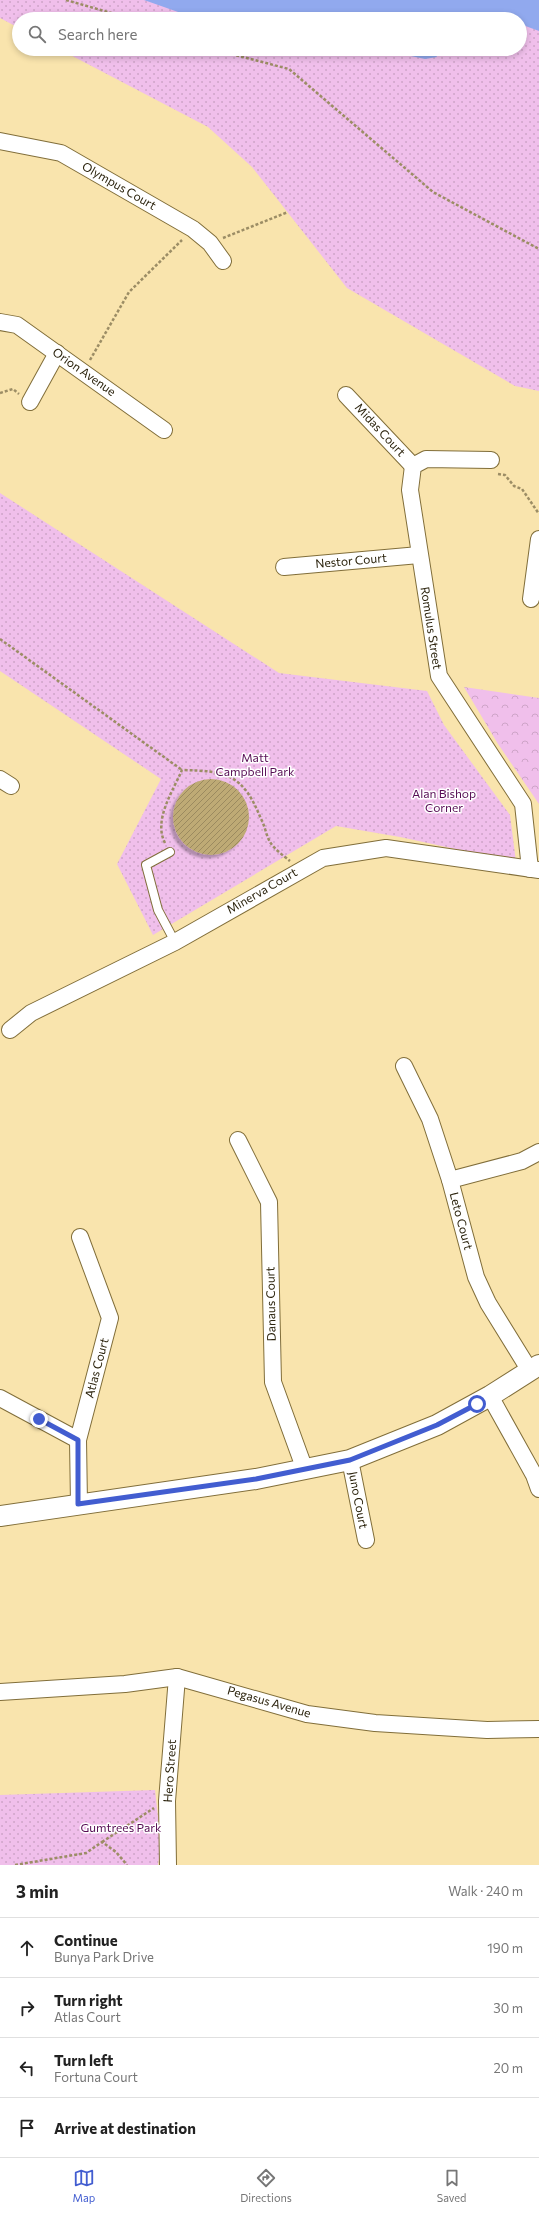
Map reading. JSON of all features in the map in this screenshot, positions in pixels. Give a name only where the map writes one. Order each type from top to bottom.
[{"type":"street","name":"Olympus Court","points":[[0,141],[61,153],[193,229],[210,243],[223,261]]},
{"type":"street","name":"Orion Avenue","points":[[0,322],[17,325],[84,371],[164,430]]},
{"type":"street","points":[[30,402],[56,353]]},
{"type":"street","name":"Midas Court","points":[[346,395],[413,466]]},
{"type":"street","points":[[413,466],[426,459],[491,460]]},
{"type":"street","name":"Romulus Street","points":[[413,466],[410,490],[439,676],[523,804],[534,869]]},
{"type":"street","points":[[531,599],[539,539]]},
{"type":"street","name":"Nestor Court","points":[[284,567],[419,555]]},
{"type":"street","name":"Minerva Court","points":[[10,1030],[31,1013],[175,942],[323,858],[386,848],[534,869]]},
{"type":"street","name":"Leto Court","points":[[404,1066],[430,1119],[450,1180],[476,1277],[488,1304],[534,1368]]},
{"type":"street","name":"Danaus Court","points":[[238,1140],[269,1202],[273,1382],[305,1470]]},
{"type":"street","points":[[450,1180],[522,1161],[539,1152]]},
{"type":"street","name":"Atlas Court","points":[[78,1504],[78,1440],[110,1318],[80,1237]]},
{"type":"street","points":[[0,1516],[256,1479],[350,1460],[437,1425],[490,1396],[534,1368]]},
{"type":"street","points":[[490,1396],[534,1475],[539,1489]]},
{"type":"street","points":[[0,1398],[78,1440]]},
{"type":"street","name":"Juno Court","points":[[350,1460],[366,1540]]},
{"type":"street","name":"Pegasus Avenue","points":[[0,1692],[125,1684],[177,1677],[307,1714],[434,1727],[487,1730],[539,1730]]},
{"type":"street","name":"Hero Street","points":[[168,1865],[167,1801],[177,1677]]},
{"type":"lane","points":[[170,852],[146,865],[158,910],[175,942]]},
{"type":"path","points":[[66,0],[108,12]]},
{"type":"path","points":[[239,56],[289,69],[433,192],[539,249]]},
{"type":"path","points":[[210,243],[288,212]]},
{"type":"path","points":[[84,371],[129,292],[193,229]]},
{"type":"path","points":[[0,393],[13,389],[30,402]]},
{"type":"path","points":[[491,460],[492,474],[505,474],[514,486],[522,489],[539,514]]},
{"type":"path","points":[[0,639],[182,770],[209,771],[225,774],[239,782],[251,797],[271,843],[300,870]]},
{"type":"path","points":[[170,852],[162,838],[162,813],[182,770]]},
{"type":"path","points":[[15,1865],[86,1853],[149,1810],[167,1801]]},
{"type":"path","points":[[102,1842],[116,1852],[127,1865]]},
{"type":"green space","points":[[0,0],[539,0],[539,391],[515,386],[347,288],[252,167],[208,127],[72,56],[527,56],[527,12],[12,12],[12,24],[0,18]]},
{"type":"green space","name":"Matt Campbell Park","points":[[0,493],[279,673],[427,691],[444,725],[510,815],[516,862],[400,837],[336,826],[153,935],[117,864],[161,779],[0,671]]},
{"type":"green space","points":[[464,687],[539,698],[539,804],[498,744]]},
{"type":"green space","name":"Gumtrees Park","points":[[155,1790],[161,1844],[158,1865],[0,1865],[0,1795]]},
{"type":"water","points":[[144,0],[539,0],[539,31],[527,27],[527,12],[178,12]]},
{"type":"water","points":[[411,56],[437,57],[425,59]]},
{"type":"building","points":[[211,779],[225,782],[238,790],[246,803],[249,817],[246,831],[238,844],[225,852],[211,855],[197,852],[184,844],[176,831],[173,817],[176,803],[184,790],[197,782]]},
{"type":"route","points":[[39,1419],[78,1440],[78,1504],[256,1479],[350,1460],[437,1425],[477,1404]]},
{"type":"park label","name":"Alan Bishop Corner","points":[[444,801]]}]
